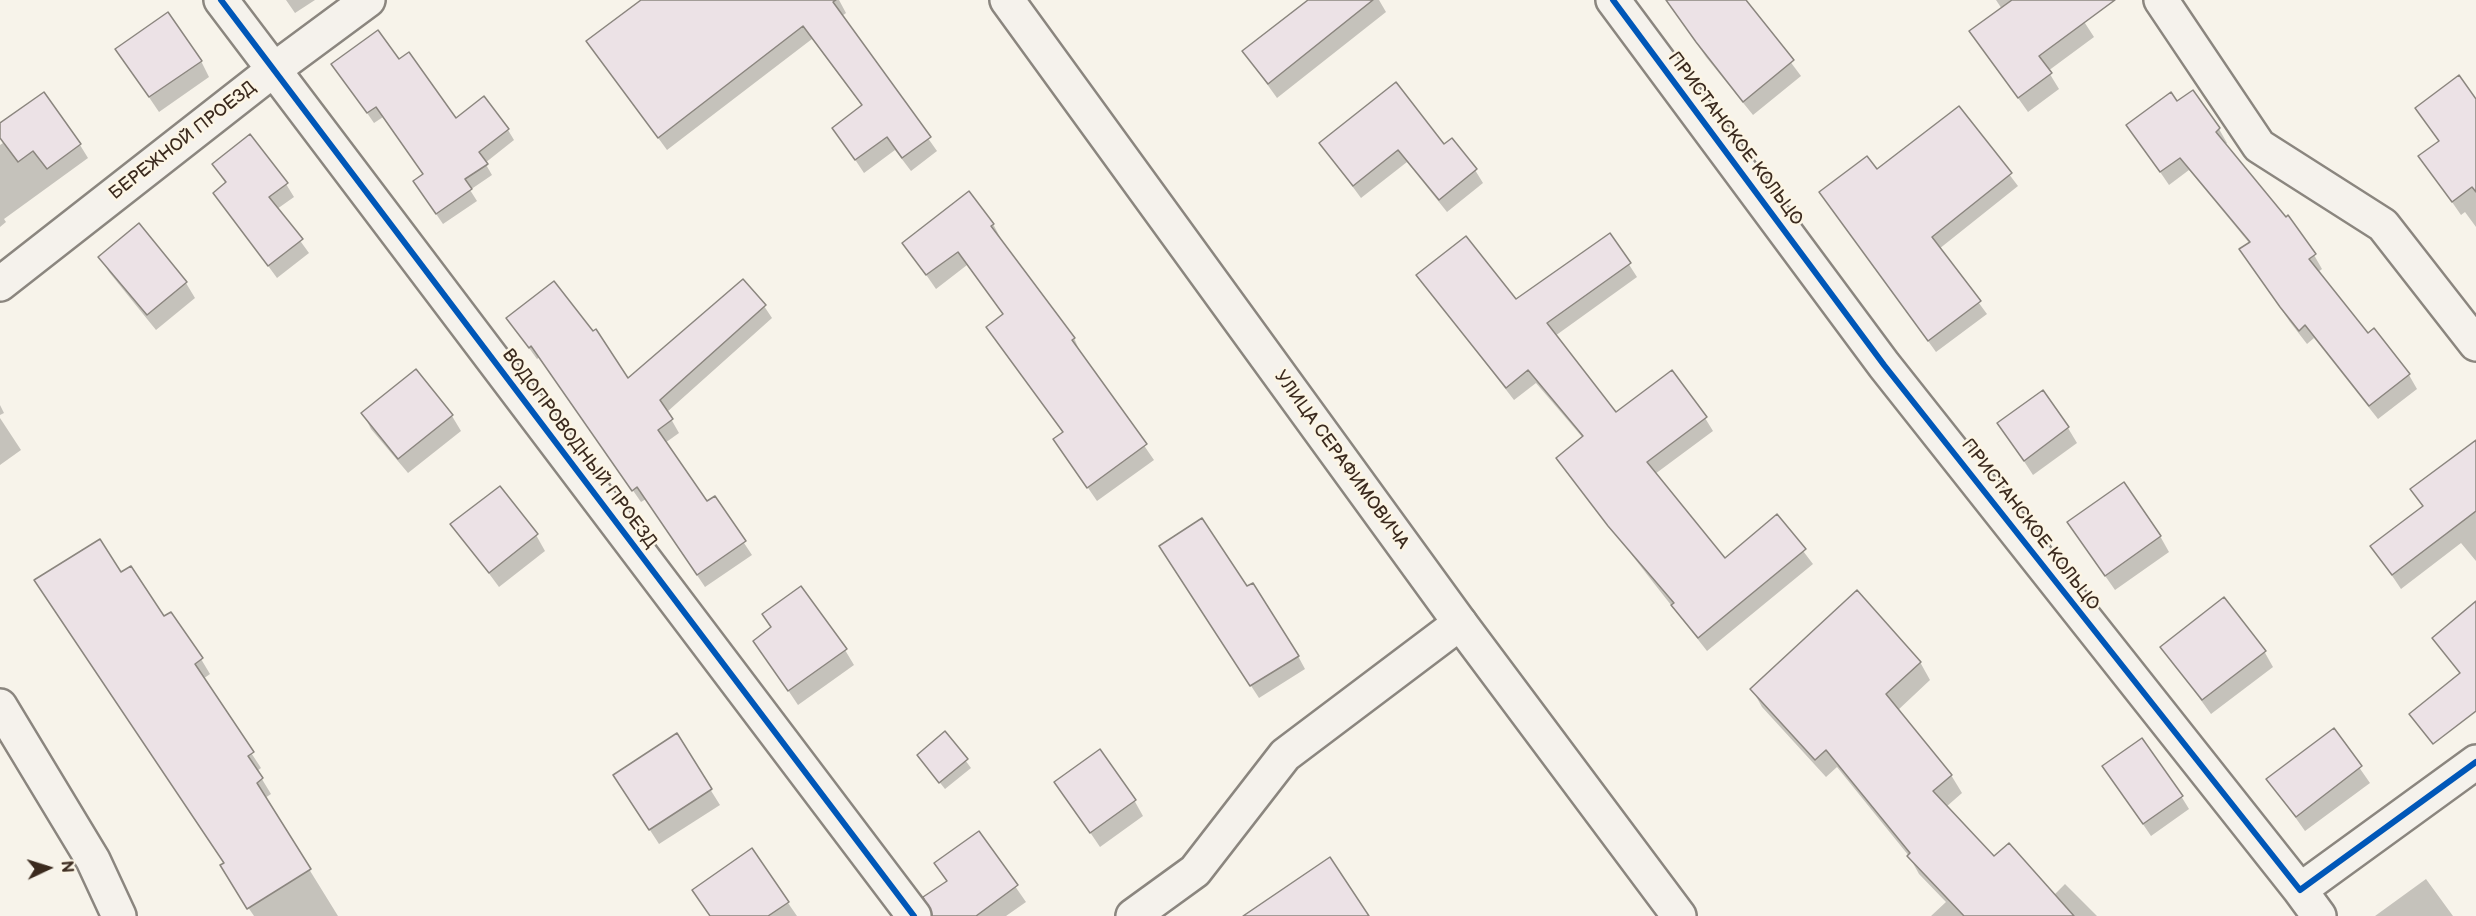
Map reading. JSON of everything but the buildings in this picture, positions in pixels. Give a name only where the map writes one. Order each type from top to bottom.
[{"type":"street","name":"ВОДОПРОВОДНЫЙ ПРОЕЗД","points":[[221,0],[272,71],[914,916]]},
{"type":"street","name":"БЕРЕЖНОЙ ПРОЕЗД","points":[[0,284],[272,71],[368,0]]},
{"type":"street","name":"УЛИЦА СЕРАФИМОВИЧА","points":[[1007,0],[1460,623],[1679,916]]},
{"type":"street","name":"ПРИСТАНСКОЕ КОЛЬЦО","points":[[1613,0],[1884,365],[2319,916]]},
{"type":"street","points":[[2161,0],[2259,146],[2383,225],[2476,344]]},
{"type":"street","points":[[1133,916],[1195,871],[1285,755],[1460,623]]},
{"type":"street","points":[[0,706],[93,860],[119,916]]},
{"type":"street","points":[[2300,890],[2476,762]]},
{"type":"cycle path","points":[[221,0],[914,916]]},
{"type":"cycle path","points":[[1613,0],[1884,365],[2300,890],[2476,762]]}]
